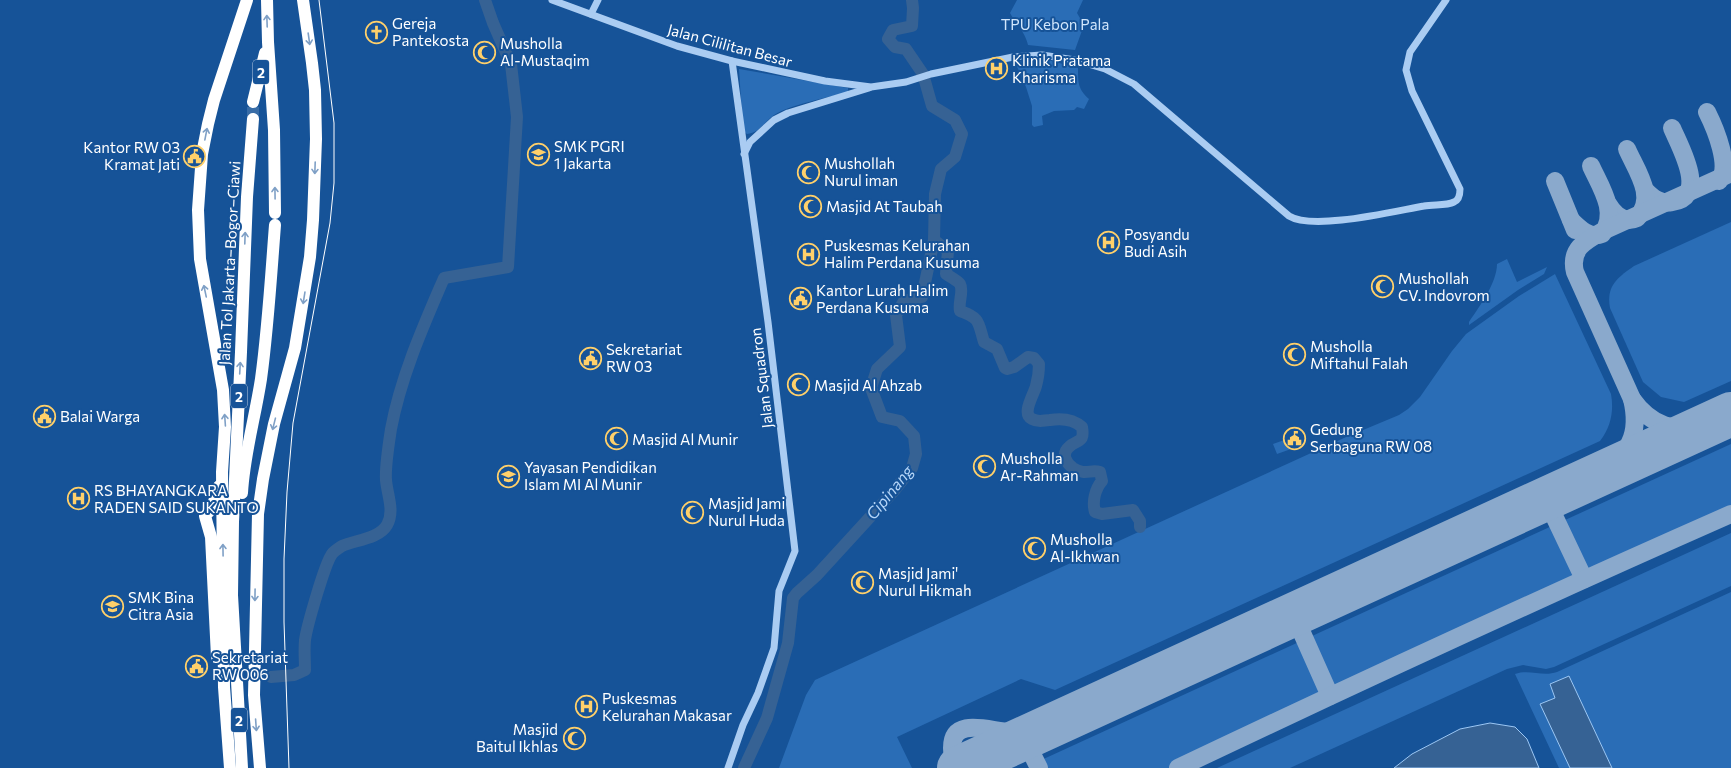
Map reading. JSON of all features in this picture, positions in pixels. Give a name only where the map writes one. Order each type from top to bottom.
[{"type":"highway","points":[[230,768],[224,686],[222,472],[225,427],[223,390],[202,278],[198,210],[202,154],[208,124],[214,100],[248,0]]},
{"type":"highway","name":"Jalan Tol Jakarta–Bogor–Ciawi","points":[[236,672],[242,480],[246,449],[258,402],[265,354],[275,219],[274,130],[268,42],[267,0]]},
{"type":"highway","name":"2","points":[[260,768],[254,695],[258,514],[263,479],[274,424],[295,348],[310,257],[313,220],[316,139],[314,90],[312,63],[303,0]]},
{"type":"highway","name":"Jalan Tol Jakarta–Bogor–Ciawi","points":[[253,102],[268,42]]},
{"type":"highway","name":"Jalan Tol Jakarta–Bogor–Ciawi","points":[[242,768],[232,596],[233,509],[247,197],[253,119]]},
{"type":"highway","points":[[222,472],[212,508],[205,516],[212,537],[215,638],[219,673],[224,686]]},
{"type":"street","name":"Jalan Cililitan Besar","points":[[552,0],[653,38],[732,61],[825,81],[871,87],[908,81],[931,74],[1013,57],[1042,55],[1060,56],[1105,69],[1134,84],[1150,96],[1198,140],[1293,219],[1316,222],[1454,202],[1460,196],[1460,189],[1412,91],[1406,70],[1410,52],[1446,0]]},
{"type":"street","points":[[591,14],[598,0]]},
{"type":"street","name":"Jalan Squadron","points":[[728,768],[743,725],[758,693],[774,648],[779,591],[795,551],[768,322],[732,61]]},
{"type":"street","points":[[744,154],[750,142],[774,120],[788,113],[871,87]]},
{"type":"green space","name":"TPU Kebon Pala","points":[[1017,0],[1083,0],[1077,13],[1084,25],[1075,50],[1028,45],[1023,32],[1010,13]]},
{"type":"green space","points":[[1044,59],[1078,68],[1079,85],[1089,99],[1084,109],[1077,107],[1074,110],[1054,111],[1042,116],[1043,125],[1034,127],[1032,125],[1032,106],[1026,87],[1015,62]]},
{"type":"green space","points":[[739,69],[848,88],[848,92],[800,104],[781,111],[774,115],[755,132],[747,134],[743,131]]},
{"type":"green space","points":[[1731,222],[1731,381],[1684,402],[1661,397],[1643,382],[1610,308],[1609,300],[1611,288],[1618,279],[1634,266]]},
{"type":"green space","points":[[1507,259],[1517,282],[1547,267],[1544,274],[1518,290],[1469,325],[1469,322],[1491,287],[1497,264]]},
{"type":"green space","points":[[1555,274],[1611,394],[1611,419],[1604,436],[1600,441],[1055,690],[1021,679],[897,737],[912,768],[779,768],[806,695],[815,680],[1344,438],[1399,415],[1408,409],[1420,397],[1452,351],[1466,334],[1519,296]]},
{"type":"green space","points":[[1287,439],[1291,449],[1277,454],[1273,444]]},
{"type":"green space","points":[[1731,444],[1731,514],[1562,588],[1178,768],[1039,768],[1037,762]]},
{"type":"green space","points":[[1731,533],[1731,586],[1554,667],[1546,669],[1523,665],[1507,669],[1290,768],[1217,768]]},
{"type":"green space","points":[[1731,592],[1731,768],[1559,768],[1515,674],[1526,672],[1546,674],[1557,672]]},
{"type":"shaded area","points":[[1569,676],[1612,768],[1570,768],[1540,704],[1555,698],[1550,684]]},
{"type":"shaded area","points":[[1490,723],[1515,727],[1527,739],[1539,768],[1394,768],[1412,754],[1460,729]]},
{"type":"waterway","points":[[271,677],[294,675],[305,670],[306,633],[321,581],[332,554],[342,546],[373,536],[383,530],[387,525],[390,514],[390,502],[386,480],[386,468],[395,409],[413,352],[444,278],[508,267],[517,117],[511,64],[493,23],[485,0]]},
{"type":"waterway","name":"Cipinang","points":[[744,768],[767,718],[788,643],[793,598],[817,575],[893,492],[912,468],[916,454],[914,436],[900,421],[882,417],[871,388],[877,369],[900,347],[896,315],[904,301],[922,297],[934,240],[935,194],[941,169],[955,157],[962,134],[955,120],[932,106],[923,74],[906,49],[895,47],[888,39],[893,30],[912,26],[912,0]]},
{"type":"waterway","points":[[934,240],[948,251],[946,274],[960,284],[960,311],[972,316],[978,322],[984,342],[997,349],[1005,368],[1007,369],[1014,367],[1028,357],[1034,358],[1039,364],[1037,383],[1028,408],[1029,416],[1032,419],[1039,421],[1059,419],[1067,420],[1075,422],[1082,427],[1083,432],[1081,439],[1069,447],[1065,453],[1065,458],[1068,464],[1081,472],[1100,472],[1102,481],[1095,496],[1095,512],[1102,514],[1133,510],[1140,521],[1140,527]]},
{"type":"taxiway","points":[[1707,112],[1718,138],[1723,158],[1722,175],[1719,181]]},
{"type":"taxiway","points":[[1645,190],[1657,200],[1664,202],[1672,202],[1683,198],[1689,191],[1689,170],[1681,147],[1672,128]]},
{"type":"taxiway","points":[[1608,204],[1616,214],[1628,220],[1637,218],[1643,210],[1645,201],[1643,184],[1627,149]]},
{"type":"taxiway","points":[[1571,220],[1585,232],[1593,235],[1602,234],[1607,226],[1609,217],[1606,200],[1591,166]]},
{"type":"taxiway","points":[[1632,399],[1575,272],[1574,264],[1577,251],[1586,241],[1605,230],[1731,173]]},
{"type":"taxiway","points":[[1555,181],[1575,230]]},
{"type":"taxiway","points":[[1599,475],[1618,459],[1630,443],[1635,424],[1632,399],[1648,416],[1665,425],[1684,428],[1707,426]]},
{"type":"taxiway","points":[[1546,499],[1584,579]]},
{"type":"taxiway","points":[[1178,768],[1453,639],[1731,514]]},
{"type":"taxiway","points":[[1294,615],[1330,696]]},
{"type":"taxiway","points":[[963,768],[955,759],[952,748],[954,738],[959,732],[966,728],[984,728],[1015,732],[1050,726]]},
{"type":"taxiway","points":[[1024,738],[1039,768]]},
{"type":"taxiway","points":[[985,768],[1007,746]]},
{"type":"runway","points":[[959,768],[1731,414]]},
{"type":"tunnel","points":[[253,102],[253,119]]},
{"type":"tram line","points":[[289,768],[284,622],[284,559],[287,492],[293,423],[330,223],[334,183],[334,123],[319,0]]},
{"type":"place","name":"Gereja Pantekosta","points":[[377,32]]},
{"type":"place","name":"Musholla Al-Mustaqim","points":[[484,52]]},
{"type":"place","name":"Klinik Pratama Kharisma","points":[[997,69]]},
{"type":"place","name":"SMK PGRI 1 Jakarta","points":[[539,155]]},
{"type":"place","name":"Kantor RW 03 Kramat Jati","points":[[195,156]]},
{"type":"place","name":"Mushollah Nurul iman","points":[[808,172]]},
{"type":"place","name":"Masjid At Taubah","points":[[810,206]]},
{"type":"place","name":"Posyandu Budi Asih","points":[[1108,243]]},
{"type":"place","name":"Puskesmas Kelurahan Halim Perdana Kusuma","points":[[809,254]]},
{"type":"place","name":"Mushollah CV. Indovrom","points":[[1383,287]]},
{"type":"place","name":"Kantor Lurah Halim Perdana Kusuma","points":[[801,299]]},
{"type":"place","name":"Musholla Miftahul Falah","points":[[1294,355]]},
{"type":"place","name":"Sekretariat RW 03","points":[[590,358]]},
{"type":"place","name":"Masjid Al Ahzab","points":[[799,385]]},
{"type":"place","name":"Balai Warga","points":[[44,416]]},
{"type":"place","name":"Gedung Serbaguna RW 08","points":[[1295,438]]},
{"type":"place","name":"Masjid Al Munir","points":[[616,439]]},
{"type":"place","name":"Musholla Ar-Rahman","points":[[985,467]]},
{"type":"place","name":"Yayasan Pendidikan Islam MI Al Munir","points":[[509,476]]},
{"type":"place","name":"RS BHAYANGKARA RADEN SAID SUKANTO","points":[[78,499]]},
{"type":"place","name":"Masjid Jami Nurul Huda","points":[[692,512]]},
{"type":"place","name":"Musholla Al-Ikhwan","points":[[1034,548]]},
{"type":"place","name":"Masjid Jami' Nurul Hikmah","points":[[863,582]]},
{"type":"place","name":"SMK Bina Citra Asia","points":[[113,606]]},
{"type":"place","name":"Sekretariat RW 006","points":[[196,666]]},
{"type":"place","name":"Puskesmas Kelurahan Makasar","points":[[587,707]]},
{"type":"place","name":"Masjid Baitul Ikhlas","points":[[574,738]]}]
